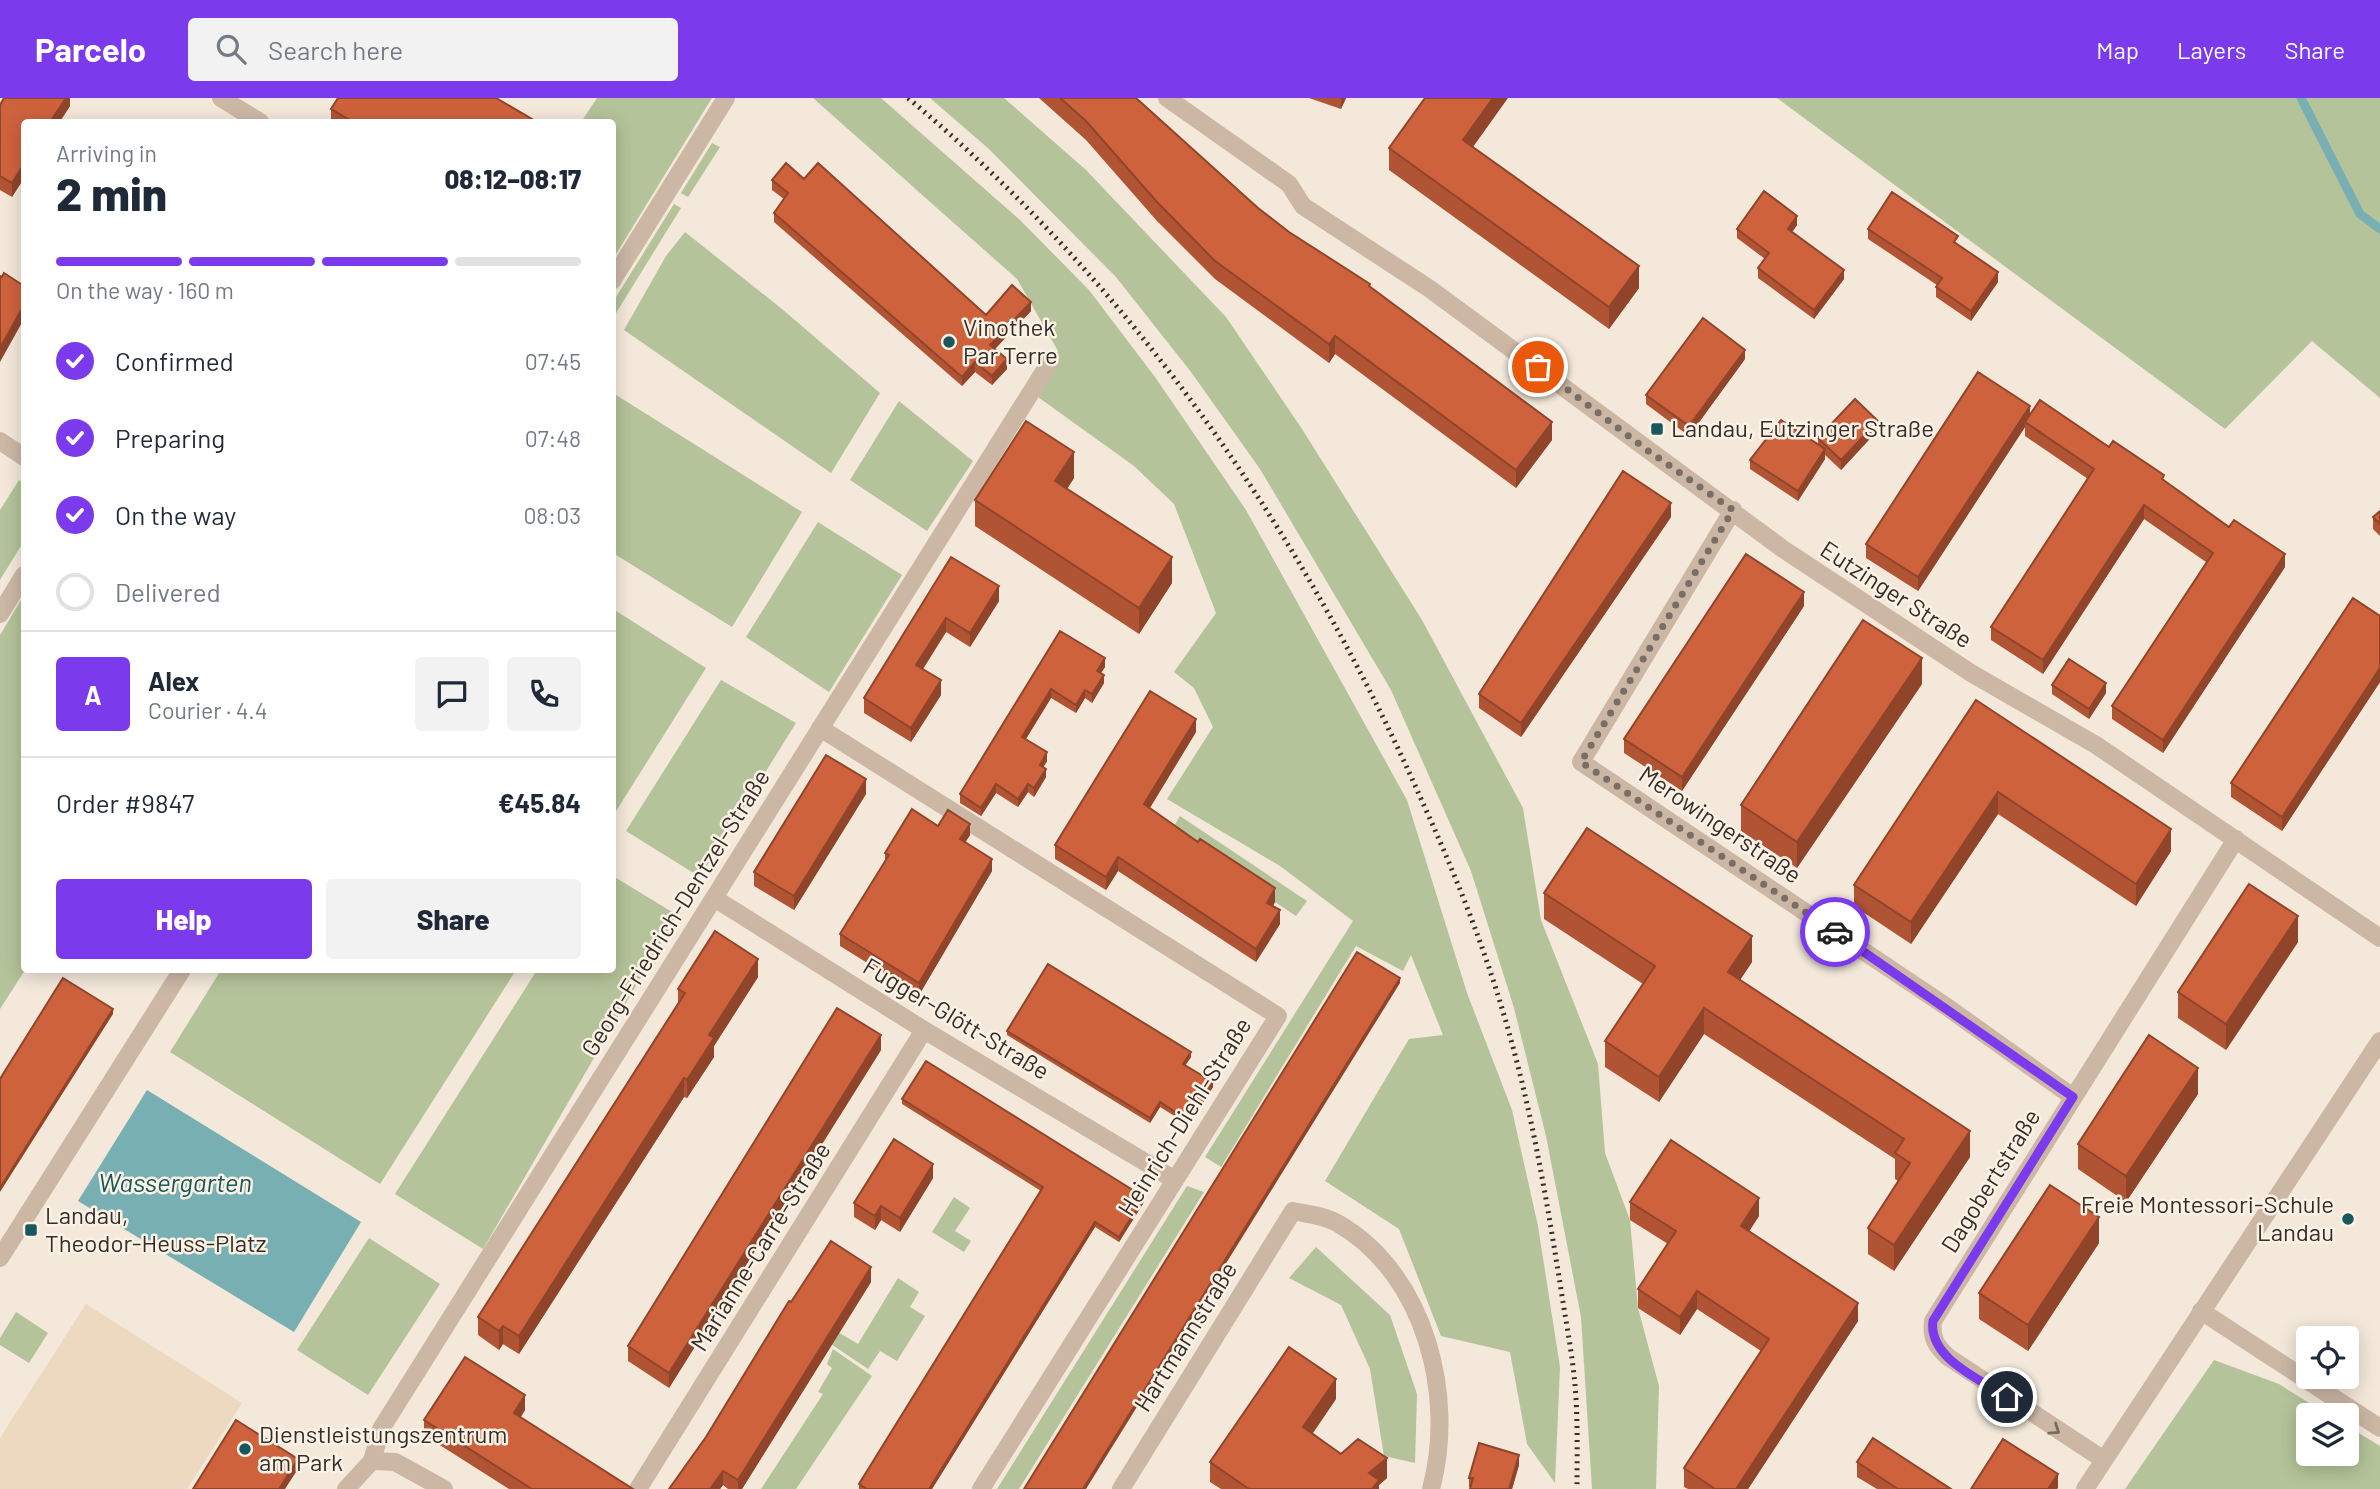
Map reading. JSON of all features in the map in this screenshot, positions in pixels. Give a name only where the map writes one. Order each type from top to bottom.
[{"type":"street","points":[[221,98],[255,119]]},
{"type":"street","points":[[616,275],[726,98]]},
{"type":"street","name":"Eutzinger Straße","points":[[1167,98],[1289,184],[1303,206],[1400,272],[1430,289],[1783,549],[1950,659],[2096,745],[2380,938]]},
{"type":"street","name":"Georg-Friedrich-Dentzel-Straße","points":[[346,1489],[372,1461],[381,1429],[1050,362]]},
{"type":"street","points":[[0,441],[21,455]]},
{"type":"street","name":"Merowingerstraße","points":[[1733,510],[1581,762],[1947,1007],[2073,1097]]},
{"type":"street","points":[[0,614],[21,580]]},
{"type":"street","name":"Heinrich-Diehl-Straße","points":[[820,728],[1278,1016],[981,1489]]},
{"type":"street","name":"Dagobertstraße","points":[[2104,1460],[1948,1357],[1936,1346],[1931,1332],[1937,1312],[2236,839]]},
{"type":"street","name":"Fugger-Glött-Straße","points":[[714,898],[924,1030],[1174,1180]]},
{"type":"street","points":[[0,1258],[180,973]]},
{"type":"street","name":"Marianne-Carré-Straße","points":[[638,1489],[924,1030]]},
{"type":"street","points":[[2085,1489],[2380,1041]]},
{"type":"street","name":"Hartmannstraße","points":[[1121,1489],[1293,1211],[1339,1223],[1381,1259],[1408,1297],[1433,1360],[1438,1388],[1439,1444],[1431,1489]]},
{"type":"street","points":[[2202,1311],[2380,1429]]},
{"type":"street","points":[[372,1461],[395,1462],[444,1489]]},
{"type":"green space","points":[[597,98],[712,98],[616,254],[616,119],[583,119]]},
{"type":"green space","points":[[813,98],[881,98],[1020,220],[1089,290],[1155,377],[1246,510],[1407,800],[1467,993],[1512,1110],[1538,1226],[1560,1367],[1555,1483],[1527,1444],[1510,1352],[1441,1336],[1399,1229],[1325,1181],[1409,1039],[1443,1035],[1411,955],[1403,971],[1356,946],[1221,1167],[1205,1157],[1353,921],[1280,866],[1167,799],[1213,727],[1194,688],[1174,672],[1216,613],[1174,504],[1134,466],[1031,392],[1058,351],[1017,279]]},
{"type":"green space","points":[[930,98],[1004,98],[1086,170],[1226,317],[1302,429],[1422,620],[1523,808],[1541,920],[1598,1064],[1605,1153],[1630,1220],[1638,1308],[1659,1386],[1656,1489],[1592,1489],[1581,1317],[1546,1136],[1514,1008],[1471,871],[1391,690],[1260,469],[1191,372],[1116,277],[989,149]]},
{"type":"green space","points":[[1777,98],[2380,98],[2380,398],[2312,341],[2225,429]]},
{"type":"green space","points":[[712,143],[720,147],[688,197],[681,193]]},
{"type":"green space","points":[[674,204],[681,208],[616,313],[616,297]]},
{"type":"green space","points":[[685,232],[782,309],[880,393],[831,473],[624,330],[666,256]]},
{"type":"green space","points":[[616,395],[802,512],[732,627],[616,555]]},
{"type":"green space","points":[[899,401],[973,461],[927,531],[850,480]]},
{"type":"green space","points":[[19,480],[21,546],[0,580],[0,510]]},
{"type":"green space","points":[[818,522],[902,575],[829,692],[746,637]]},
{"type":"green space","points":[[21,600],[23,973],[0,1009],[0,635]]},
{"type":"green space","points":[[616,611],[706,668],[616,811]]},
{"type":"green space","points":[[721,680],[796,723],[700,877],[626,831]]},
{"type":"green space","points":[[1180,816],[1307,901],[1296,916],[1170,833]]},
{"type":"green space","points":[[616,878],[677,915],[483,1249],[395,1194],[535,973],[616,973]]},
{"type":"green space","points":[[219,973],[514,973],[380,1184],[170,1052]]},
{"type":"green space","points":[[1187,1186],[1204,1192],[1019,1489],[997,1489]]},
{"type":"green space","points":[[954,1197],[970,1208],[955,1231],[971,1241],[964,1252],[932,1232]]},
{"type":"green space","points":[[369,1238],[440,1284],[368,1395],[297,1350]]},
{"type":"green space","points":[[1316,1247],[1390,1315],[1417,1394],[1415,1463],[1384,1456],[1370,1369],[1341,1305],[1289,1278]]},
{"type":"green space","points":[[898,1278],[919,1292],[910,1307],[925,1316],[897,1361],[880,1351],[868,1369],[831,1344],[838,1332],[858,1344]]},
{"type":"green space","points":[[16,1312],[48,1333],[29,1363],[0,1345],[0,1338]]},
{"type":"green space","points":[[833,1349],[872,1376],[796,1489],[761,1489],[823,1394],[818,1392],[832,1368],[827,1364]]},
{"type":"green space","points":[[2214,1360],[2279,1384],[2309,1403],[2296,1403],[2296,1466],[2359,1466],[2359,1433],[2380,1446],[2380,1489],[2125,1489]]},
{"type":"shaded area","points":[[86,1304],[242,1403],[187,1489],[0,1489],[0,1438]]},
{"type":"water","name":"Wassergarten","points":[[147,1090],[361,1222],[294,1332],[78,1201]]},
{"type":"building","points":[[4,98],[66,98],[52,119],[21,119],[21,169],[12,183],[0,176],[0,105]]},
{"type":"building","points":[[338,98],[496,98],[532,119],[348,119],[331,109]]},
{"type":"building","points":[[1060,98],[1136,98],[1258,208],[1289,232],[1370,284],[1369,286],[1552,422],[1516,470],[1335,336],[1329,344],[1215,261],[1157,202],[1086,121]]},
{"type":"building","points":[[1425,98],[1493,98],[1463,140],[1639,266],[1609,307],[1389,148]]},
{"type":"building","points":[[786,163],[804,179],[818,163],[986,315],[1012,285],[1031,302],[990,345],[1007,359],[992,376],[975,362],[962,377],[774,213],[788,193],[772,180]]},
{"type":"building","points":[[1764,191],[1797,216],[1788,229],[1844,270],[1814,310],[1758,268],[1769,253],[1737,229]]},
{"type":"building","points":[[1892,192],[1958,236],[1954,242],[1998,272],[1971,311],[1936,287],[1942,278],[1868,229]]},
{"type":"building","points":[[4,273],[21,284],[21,310],[0,348],[0,276]]},
{"type":"building","points":[[1703,318],[1745,350],[1689,426],[1646,395]]},
{"type":"building","points":[[1978,372],[2030,406],[1918,577],[1866,544]]},
{"type":"building","points":[[1855,399],[1878,421],[1841,460],[1818,438]]},
{"type":"building","points":[[2040,400],[2109,447],[2113,441],[2164,475],[2162,479],[2229,527],[2234,520],[2285,554],[2163,740],[2112,706],[2213,553],[2144,505],[2043,660],[1991,627],[2094,469],[2025,422]]},
{"type":"building","points":[[1781,420],[1825,449],[1798,491],[1750,460]]},
{"type":"building","points":[[1026,421],[1074,452],[1055,481],[1172,557],[1139,608],[975,500]]},
{"type":"building","points":[[1623,471],[1671,503],[1521,723],[1479,694]]},
{"type":"building","points":[[2380,511],[2380,524],[2373,517]]},
{"type":"building","points":[[1746,554],[1804,592],[1682,777],[1624,739]]},
{"type":"building","points":[[951,557],[999,586],[970,633],[946,618],[916,665],[941,680],[911,728],[864,698]]},
{"type":"building","points":[[2353,598],[2380,616],[2380,668],[2282,817],[2231,783]]},
{"type":"building","points":[[1863,620],[1922,658],[1797,842],[1741,805]]},
{"type":"building","points":[[1060,631],[1105,658],[1097,671],[1104,675],[1092,694],[1085,690],[1076,705],[1051,689],[1022,737],[1047,752],[1040,765],[1046,769],[1034,788],[1028,784],[1018,799],[996,784],[981,808],[960,794]]},
{"type":"building","points":[[2069,659],[2106,683],[2089,709],[2052,685]]},
{"type":"building","points":[[1150,691],[1196,719],[1144,804],[1198,842],[1200,839],[1275,888],[1267,903],[1280,910],[1256,949],[1118,857],[1106,877],[1055,845]]},
{"type":"building","points":[[1976,700],[2171,829],[2136,884],[1998,792],[1911,922],[1854,885]]},
{"type":"building","points":[[826,755],[866,779],[794,896],[754,872]]},
{"type":"building","points":[[912,809],[938,826],[948,810],[970,824],[960,839],[992,859],[919,983],[840,934],[889,855],[885,853]]},
{"type":"building","points":[[1587,828],[1752,936],[1728,972],[1970,1131],[1894,1245],[1868,1228],[1910,1163],[1895,1153],[1904,1139],[1704,1008],[1659,1077],[1605,1041],[1655,966],[1544,893]]},
{"type":"building","points":[[2249,884],[2298,916],[2226,1024],[2178,992]]},
{"type":"building","points":[[715,931],[758,959],[709,1035],[714,1038],[687,1080],[684,1078],[519,1336],[503,1326],[499,1331],[478,1317],[685,993],[678,989]]},
{"type":"building","points":[[1357,952],[1400,978],[1083,1489],[1024,1489]]},
{"type":"building","points":[[1048,964],[1191,1052],[1183,1064],[1213,1082],[1189,1121],[1160,1102],[1150,1118],[1007,1031]]},
{"type":"building","points":[[63,978],[113,1009],[0,1188],[0,1079]]},
{"type":"building","points":[[837,1008],[881,1035],[669,1373],[628,1346]]},
{"type":"building","points":[[2149,1035],[2198,1068],[2126,1176],[2078,1144]]},
{"type":"building","points":[[926,1061],[1144,1197],[1119,1237],[1095,1222],[929,1489],[867,1489],[859,1484],[1043,1187],[902,1099]]},
{"type":"building","points":[[894,1139],[933,1164],[900,1218],[881,1206],[875,1216],[854,1203]]},
{"type":"building","points":[[1671,1140],[1759,1198],[1741,1226],[1858,1303],[1736,1489],[1715,1489],[1684,1468],[1769,1339],[1697,1291],[1680,1317],[1638,1289],[1676,1231],[1630,1202]]},
{"type":"building","points":[[2050,1185],[2099,1217],[2028,1325],[1979,1293]]},
{"type":"building","points":[[831,1241],[871,1267],[738,1480],[723,1471],[710,1489],[669,1489],[706,1437],[789,1301],[791,1302]]},
{"type":"building","points":[[1289,1347],[1336,1379],[1303,1427],[1341,1454],[1358,1439],[1387,1458],[1369,1473],[1379,1480],[1372,1489],[1249,1489],[1210,1462]]},
{"type":"building","points":[[465,1357],[525,1395],[514,1413],[633,1489],[532,1489],[424,1420]]},
{"type":"building","name":"Dienstleistungszentrum am Park","points":[[236,1420],[298,1459],[279,1489],[193,1489]]},
{"type":"building","points":[[1873,1438],[1951,1489],[1898,1489],[1857,1462]]},
{"type":"building","points":[[2003,1439],[2058,1474],[2048,1489],[1971,1489]]},
{"type":"building","points":[[1479,1443],[1519,1455],[1509,1489],[1470,1489],[1473,1478],[1469,1478]]},
{"type":"waterway","points":[[2301,98],[2360,214],[2380,229]]},
{"type":"railway","points":[[908,98],[990,171],[1067,250],[1138,333],[1205,420],[1267,511],[1324,605],[1375,702],[1460,889],[1493,979],[1519,1070],[1545,1191],[1572,1360],[1577,1411],[1577,1489]]},
{"type":"way so far","points":[[1538,367],[1581,398],[1600,416],[1733,510],[1581,762],[1835,932]]},
{"type":"place","name":"Vinothek Par Terre","points":[[949,342]]},
{"type":"place","name":"Landau, Eutzinger Straße","points":[[1657,429]]},
{"type":"place","name":"Freie Montessori-Schule Landau","points":[[2348,1219]]},
{"type":"place","name":"Landau, Theodor-Heuss-Platz","points":[[31,1230]]},
{"type":"place","name":"Dienstleistungszentrum am Park","points":[[245,1449]]},
{"type":"route","points":[[1835,932],[1947,1007],[2073,1097],[1933,1321],[1931,1332],[1936,1346],[2007,1397]]}]
